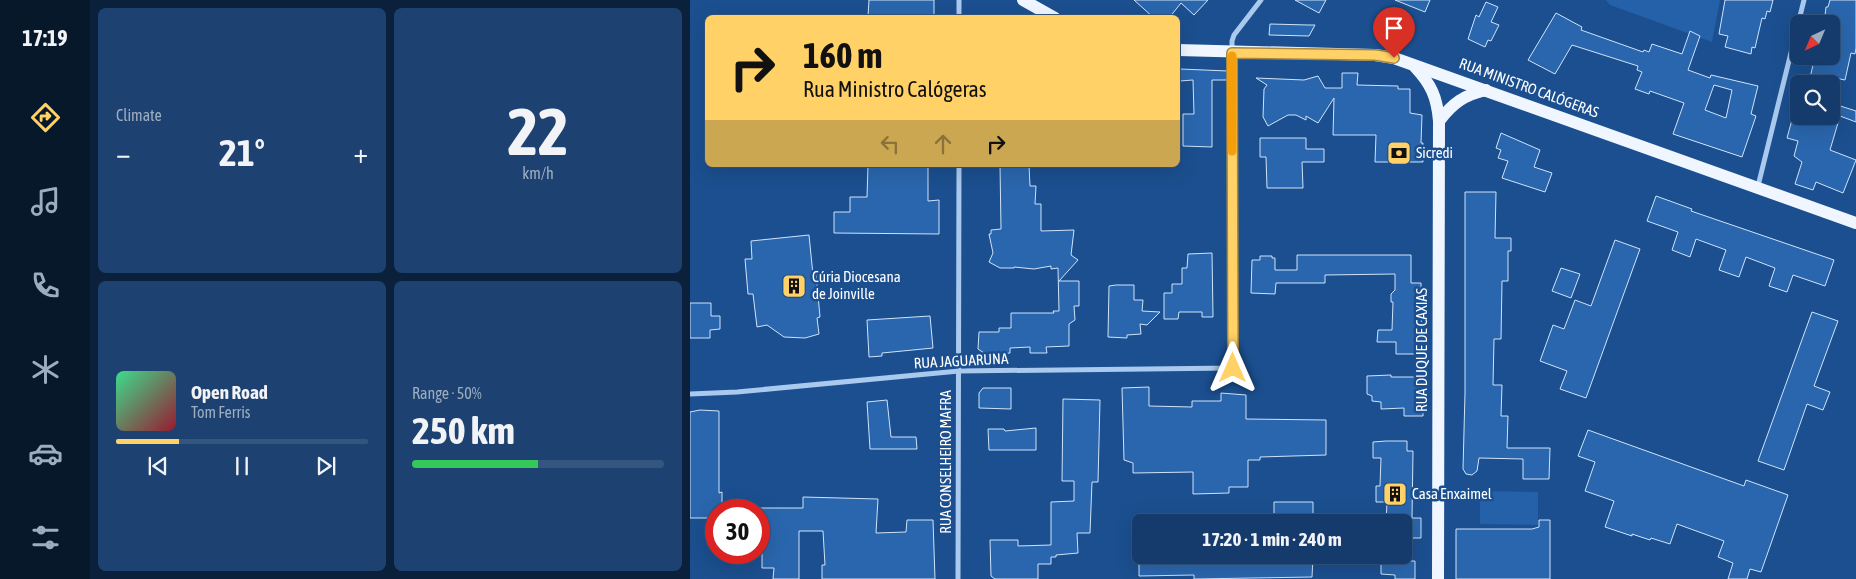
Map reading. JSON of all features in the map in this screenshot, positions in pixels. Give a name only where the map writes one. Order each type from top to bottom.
[{"type":"main road","points":[[1023,0],[1050,15]]},
{"type":"main road","name":"RUA MINISTRO CALÓGERAS","points":[[1180,50],[1232,53],[1375,55],[1413,65],[1486,90],[1856,224]]},
{"type":"main road","name":"RUA DUQUE DE CAXIAS","points":[[1413,65],[1434,90],[1439,120],[1438,579]]},
{"type":"main road","points":[[1439,120],[1462,97],[1486,90]]},
{"type":"street","points":[[959,0],[959,15]]},
{"type":"street","points":[[1232,53],[1234,35],[1260,0]]},
{"type":"street","points":[[1757,188],[1804,0]]},
{"type":"street","name":"RUA JAGUARUNA","points":[[690,394],[737,392],[959,371],[1233,368],[1232,53]]},
{"type":"street","name":"RUA CONSELHEIRO MAFRA","points":[[958,579],[959,167]]},
{"type":"shaded area","points":[[1606,0],[1720,0],[1712,42],[1610,5]]},
{"type":"shaded area","points":[[1480,491],[1538,492],[1538,525],[1480,524]]},
{"type":"building","points":[[869,0],[934,0],[934,15],[868,15]]},
{"type":"building","points":[[1134,0],[1208,0],[1194,15],[1181,3],[1171,15],[1151,15]]},
{"type":"building","points":[[1295,0],[1326,0],[1319,13]]},
{"type":"building","points":[[1395,0],[1430,0],[1425,12]]},
{"type":"building","points":[[1725,0],[1773,0],[1770,12],[1767,11],[1765,19],[1762,18],[1755,48],[1752,47],[1751,54],[1725,47],[1728,36],[1719,34]]},
{"type":"building","points":[[1830,0],[1856,0],[1856,48],[1855,54],[1851,53],[1845,80],[1840,79],[1840,75],[1811,75],[1813,65],[1840,65],[1840,15],[1825,15],[1826,7],[1828,7]]},
{"type":"building","points":[[1486,2],[1498,7],[1491,22],[1499,25],[1491,41],[1488,40],[1485,47],[1468,39],[1476,15],[1479,17]]},
{"type":"building","points":[[1556,13],[1582,27],[1581,30],[1643,52],[1644,50],[1649,52],[1652,44],[1682,54],[1690,31],[1700,36],[1688,70],[1710,78],[1711,75],[1758,86],[1751,114],[1756,116],[1742,157],[1673,134],[1684,103],[1650,91],[1649,94],[1635,89],[1642,72],[1637,70],[1638,66],[1572,45],[1555,74],[1528,60]],"holes":[[[1714,85],[1732,90],[1726,118],[1705,110]]]},
{"type":"building","points":[[1270,24],[1315,25],[1309,36],[1269,35]]},
{"type":"building","points":[[1180,69],[1228,71],[1228,80],[1212,80],[1212,147],[1183,146],[1183,114],[1194,114],[1193,80],[1180,81]]},
{"type":"building","points":[[1342,73],[1358,73],[1357,85],[1398,86],[1398,89],[1410,89],[1410,113],[1422,115],[1421,143],[1423,143],[1423,162],[1375,162],[1376,135],[1333,135],[1334,98],[1318,123],[1306,116],[1306,120],[1296,115],[1288,115],[1268,126],[1263,117],[1264,89],[1267,85],[1256,78],[1304,80],[1318,76],[1325,88],[1342,88]]},
{"type":"building","points":[[1840,106],[1856,111],[1856,122],[1840,116]]},
{"type":"building","points":[[1791,125],[1837,125],[1830,150],[1856,160],[1843,193],[1816,182],[1813,190],[1795,184],[1802,162],[1794,156],[1798,141],[1787,138]]},
{"type":"building","points":[[1501,133],[1540,150],[1534,167],[1552,173],[1545,192],[1502,178],[1508,161],[1498,158],[1501,150],[1496,148]]},
{"type":"building","points":[[1260,138],[1306,138],[1306,149],[1324,149],[1324,162],[1302,162],[1303,188],[1267,188],[1266,157],[1260,157]]},
{"type":"building","points":[[868,167],[928,167],[928,201],[939,200],[939,234],[834,233],[834,212],[850,212],[850,197],[867,197]]},
{"type":"building","points":[[1000,167],[1029,167],[1030,186],[1036,186],[1035,204],[1041,204],[1041,231],[1074,230],[1071,255],[1078,260],[1059,281],[1079,281],[1079,306],[1074,306],[1075,320],[1069,324],[1069,346],[1046,347],[1047,353],[1030,353],[1030,347],[1010,348],[1010,353],[997,354],[997,357],[984,357],[984,353],[978,349],[979,332],[999,332],[999,328],[1011,328],[1011,313],[1054,313],[1053,311],[1059,311],[1058,268],[1051,269],[1051,266],[1034,269],[1000,268],[989,262],[993,253],[989,234],[991,234],[991,230],[1001,229]]},
{"type":"building","points":[[1465,192],[1496,192],[1495,238],[1511,238],[1511,251],[1508,251],[1508,281],[1502,281],[1501,339],[1494,339],[1493,385],[1502,385],[1501,416],[1508,416],[1507,448],[1550,448],[1549,479],[1523,479],[1523,459],[1479,458],[1477,471],[1472,475],[1466,474],[1463,469]]},
{"type":"building","points":[[1656,196],[1692,209],[1691,211],[1834,260],[1825,286],[1793,275],[1787,292],[1769,286],[1775,268],[1746,257],[1739,277],[1719,270],[1726,250],[1696,239],[1690,257],[1672,250],[1678,232],[1647,221]]},
{"type":"building","name":"Cúria Diocesana de Joinville","points":[[809,235],[813,275],[816,274],[820,317],[817,318],[819,334],[805,338],[784,337],[767,325],[757,327],[753,294],[748,294],[745,259],[752,259],[751,241]]},
{"type":"building","points":[[1615,240],[1640,249],[1586,398],[1560,389],[1567,371],[1540,361],[1553,325],[1564,329],[1575,300],[1591,306]]},
{"type":"building","points":[[1212,253],[1213,317],[1202,317],[1202,312],[1179,312],[1178,319],[1164,319],[1164,293],[1172,293],[1172,284],[1182,284],[1182,268],[1187,268],[1188,254]]},
{"type":"building","points":[[1297,255],[1411,255],[1411,283],[1421,283],[1422,354],[1396,354],[1396,342],[1377,342],[1378,330],[1392,330],[1393,302],[1391,302],[1391,294],[1395,290],[1395,274],[1325,275],[1325,283],[1276,283],[1275,294],[1251,293],[1252,260],[1260,260],[1260,256],[1272,256],[1272,258],[1275,258],[1275,270],[1297,270]]},
{"type":"building","points":[[1561,268],[1580,274],[1571,298],[1552,291]]},
{"type":"building","points":[[1134,285],[1134,300],[1143,300],[1142,311],[1160,312],[1147,325],[1140,324],[1141,334],[1127,335],[1127,338],[1108,337],[1109,286]]},
{"type":"building","points":[[690,303],[711,303],[711,316],[720,316],[720,329],[710,330],[710,338],[690,338]]},
{"type":"building","points":[[1812,312],[1838,321],[1814,386],[1830,392],[1823,410],[1807,404],[1784,470],[1758,461]]},
{"type":"building","points":[[930,316],[933,348],[882,353],[882,356],[869,357],[867,320]]},
{"type":"building","points":[[1391,375],[1391,377],[1423,377],[1423,416],[1404,416],[1404,408],[1381,409],[1381,402],[1372,401],[1372,396],[1367,394],[1367,376]]},
{"type":"building","points":[[1149,387],[1149,406],[1192,407],[1192,401],[1221,401],[1221,393],[1246,395],[1246,419],[1326,420],[1326,455],[1260,457],[1260,460],[1248,460],[1248,487],[1229,487],[1229,493],[1193,494],[1193,472],[1133,473],[1133,463],[1124,460],[1122,388]]},
{"type":"building","points":[[983,388],[1011,388],[1011,409],[979,408],[979,393]]},
{"type":"building","points":[[1063,399],[1100,400],[1098,482],[1092,482],[1090,533],[1077,533],[1078,553],[1056,555],[1056,557],[1051,557],[1051,564],[1038,564],[1038,579],[995,579],[991,576],[990,540],[1018,540],[1018,546],[1051,545],[1051,502],[1074,501],[1074,481],[1062,481]]},
{"type":"building","points":[[887,400],[891,437],[916,437],[917,449],[870,449],[867,402]]},
{"type":"building","points":[[700,410],[719,411],[719,493],[722,492],[722,499],[705,499],[705,518],[690,518],[690,412]]},
{"type":"building","points":[[1036,428],[1036,450],[989,450],[988,429],[1004,429],[1005,431]]},
{"type":"building","points":[[1588,430],[1744,486],[1746,480],[1788,495],[1761,572],[1750,569],[1747,579],[1728,579],[1733,563],[1718,557],[1724,541],[1677,524],[1670,544],[1632,534],[1632,536],[1605,527],[1614,501],[1585,491],[1595,462],[1578,456]]},
{"type":"building","points":[[1407,441],[1407,451],[1413,451],[1412,518],[1412,514],[1386,514],[1387,502],[1376,502],[1376,486],[1380,486],[1381,458],[1373,458],[1373,442]]},
{"type":"building","points":[[803,497],[878,499],[876,533],[906,532],[907,520],[933,520],[935,579],[822,579],[822,565],[825,565],[823,531],[799,531],[799,579],[773,579],[774,568],[762,568],[762,564],[770,564],[770,508],[803,508]]},
{"type":"building","points":[[1274,502],[1313,502],[1313,514],[1274,514]]},
{"type":"building","points":[[1412,518],[1421,518],[1421,538],[1412,538]]},
{"type":"building","points":[[1539,520],[1550,520],[1550,579],[1456,579],[1456,529],[1532,529],[1539,527]]},
{"type":"building","points":[[1412,561],[1415,561],[1415,579],[1395,579],[1395,575],[1381,574],[1381,564],[1412,564]]},
{"type":"building","points":[[1139,564],[1313,564],[1312,577],[1194,579],[1194,575],[1139,576]]},
{"type":"slow traffic","points":[[1232,56],[1232,151]]},
{"type":"place","name":"Sicredi","points":[[1399,153]]},
{"type":"place","name":"Cúria Diocesana de Joinville","points":[[794,286]]},
{"type":"place","name":"Casa Enxaimel","points":[[1395,494]]},
{"type":"route","points":[[1233,368],[1232,53],[1375,55],[1394,58]]}]
